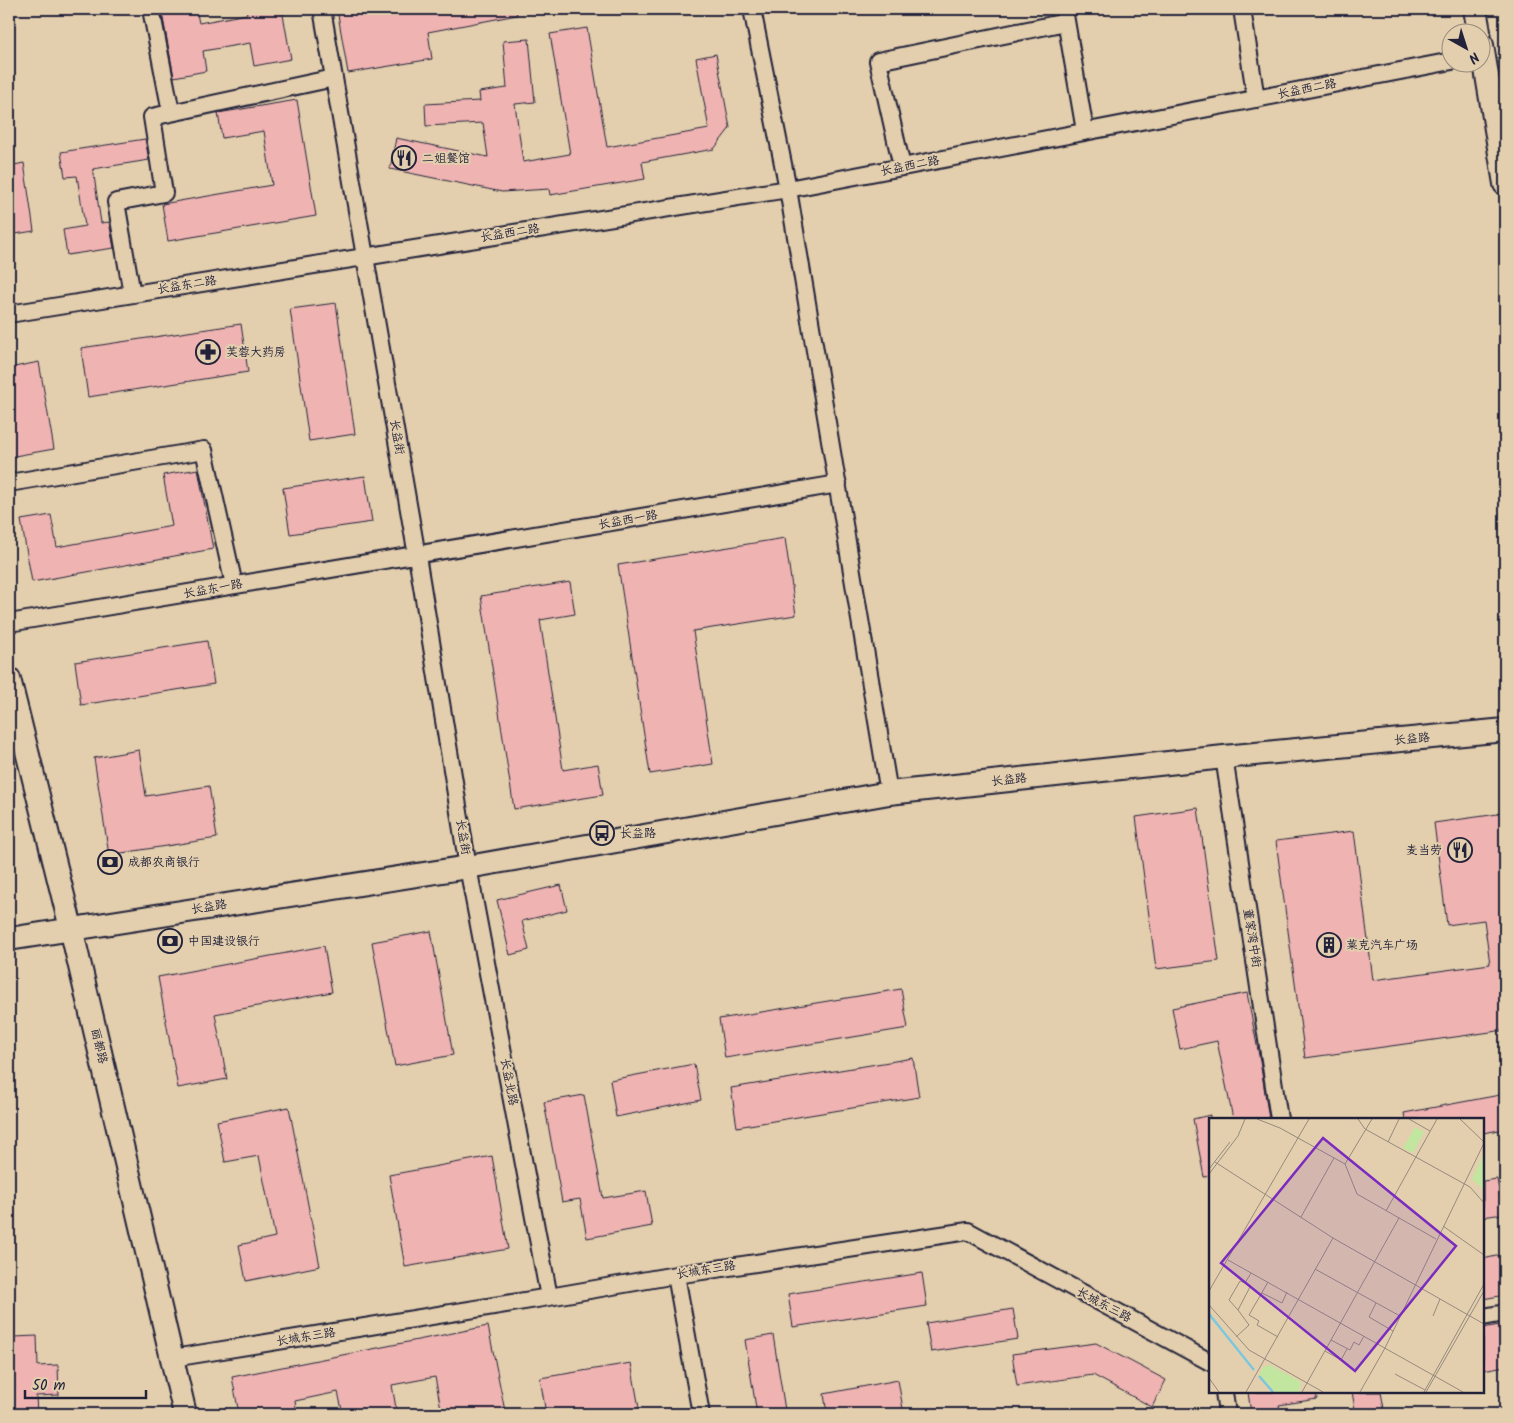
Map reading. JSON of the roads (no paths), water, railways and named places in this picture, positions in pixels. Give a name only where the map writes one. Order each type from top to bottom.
[{"type":"main road","points":[[1474,9],[1477,22]]},
{"type":"main road","points":[[1485,72],[1505,184]]},
{"type":"main road","name":"丽都路","points":[[9,679],[71,928],[185,1414]]},
{"type":"main road","name":"长益路","points":[[9,939],[468,867],[889,793],[1224,757],[1505,730]]},
{"type":"street","points":[[151,9],[171,112]]},
{"type":"street","name":"长益街","points":[[322,9],[417,556],[468,867]]},
{"type":"street","points":[[752,9],[788,189],[889,793]]},
{"type":"street","points":[[1242,9],[1256,99]]},
{"type":"street","points":[[902,167],[878,61],[1065,15],[1086,131]]},
{"type":"street","name":"长益西二路","points":[[365,256],[788,189],[1442,63]]},
{"type":"street","points":[[132,294],[116,202],[164,193],[152,117],[334,78]]},
{"type":"street","name":"长益东二路","points":[[9,314],[365,256]]},
{"type":"street","points":[[9,483],[204,450],[234,585]]},
{"type":"street","name":"长益西一路","points":[[417,556],[838,484]]},
{"type":"street","name":"长益东一路","points":[[9,623],[417,556]]},
{"type":"street","name":"董家湾中街","points":[[1224,757],[1279,1118]]},
{"type":"street","name":"长益北路","points":[[468,867],[549,1297]]},
{"type":"street","name":"长城东三路","points":[[173,1358],[676,1275],[968,1231],[1209,1361]]},
{"type":"street","points":[[676,1275],[701,1414]]},
{"type":"street","points":[[1484,1317],[1505,1313]]},
{"type":"street","points":[[1224,1393],[1227,1414]]},
{"type":"place","name":"二姐餐馆","points":[[404,158]]},
{"type":"place","name":"芙蓉大药房","points":[[208,352]]},
{"type":"place","name":"长益路","points":[[602,833]]},
{"type":"place","name":"麦当劳","points":[[1460,850]]},
{"type":"place","name":"成都农商银行","points":[[110,862]]},
{"type":"place","name":"中国建设银行","points":[[170,941]]},
{"type":"place","name":"莱克汽车广场","points":[[1329,945]]}]
